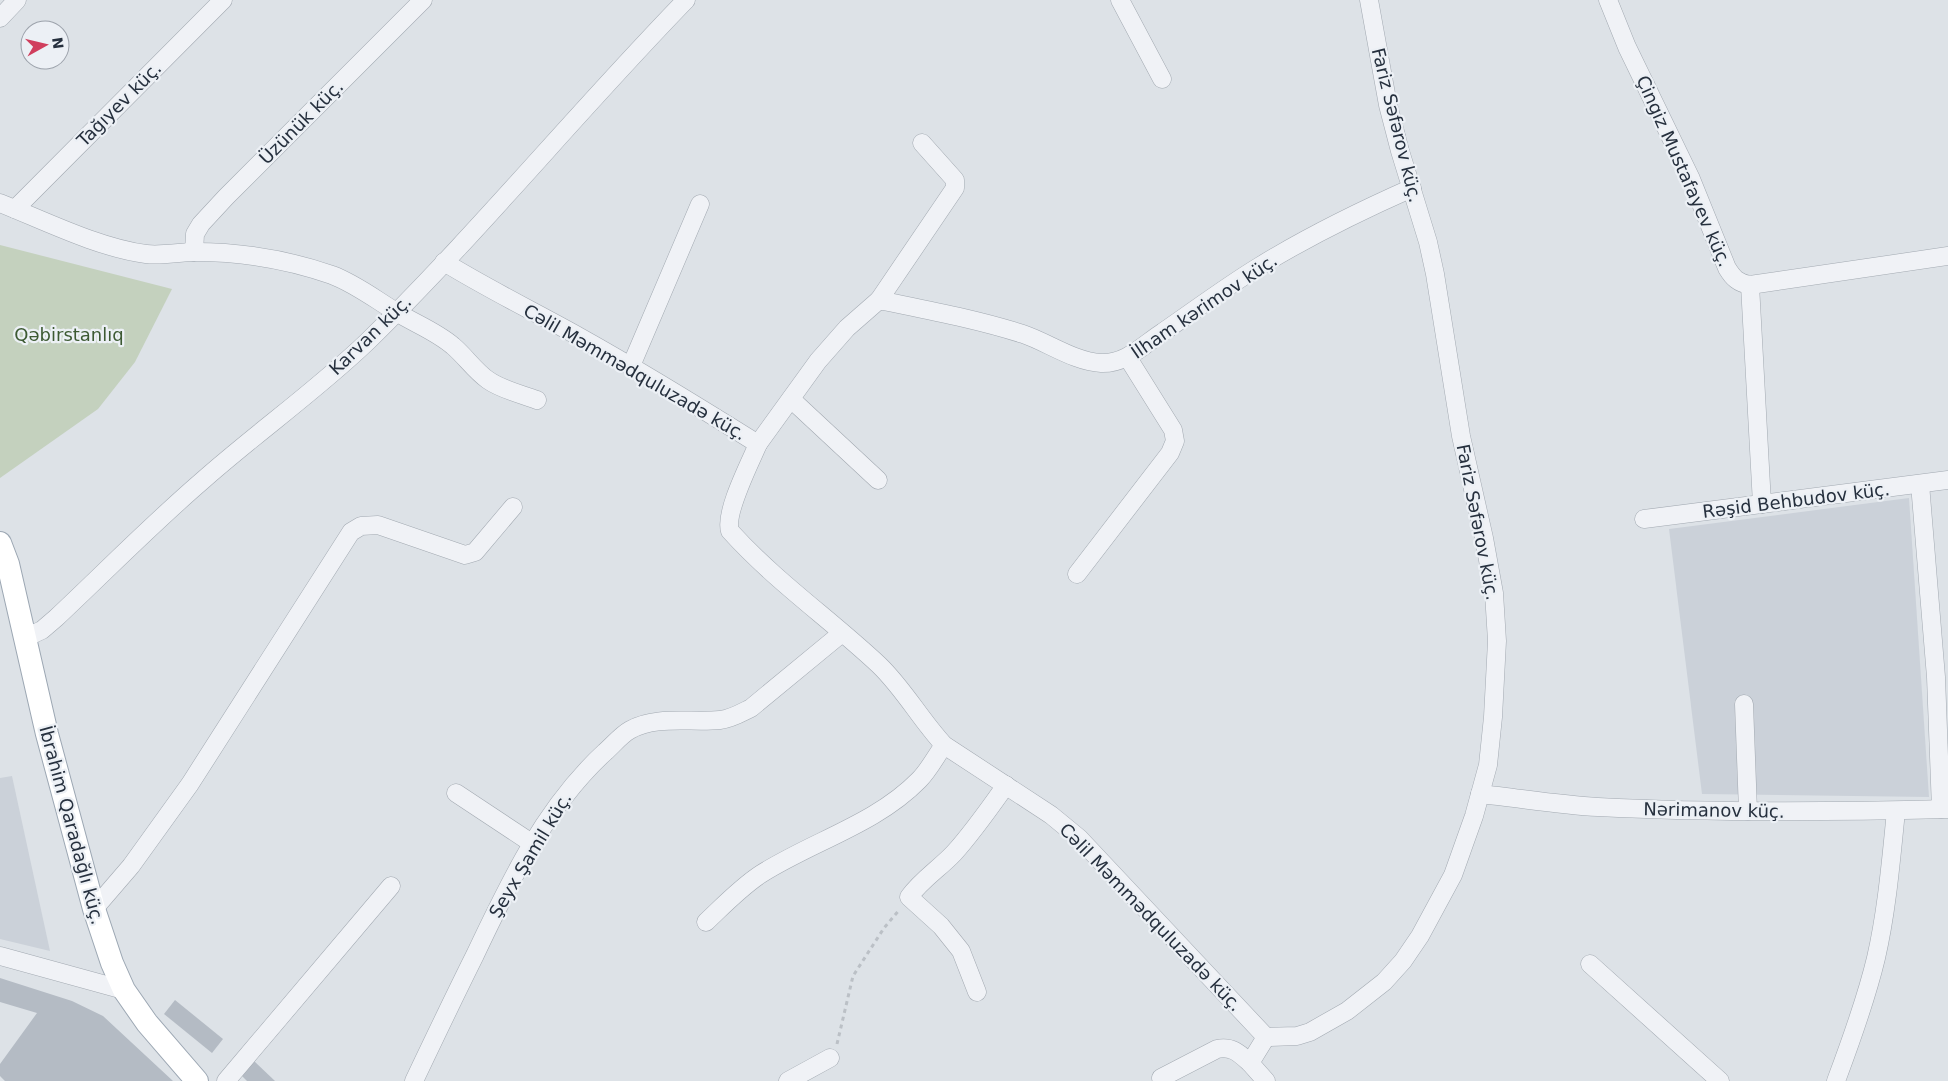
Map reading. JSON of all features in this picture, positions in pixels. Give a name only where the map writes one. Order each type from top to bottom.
[{"type":"main road","name":"İbrahim Qaradağlı küç.","points":[[0,543],[8,564],[47,734],[94,909],[112,963],[124,990],[147,1023],[197,1081]]},
{"type":"street","points":[[0,18],[17,0]]},
{"type":"street","name":"Tağıyev küç.","points":[[8,206],[223,0]]},
{"type":"street","name":"Üzünük küç.","points":[[194,252],[196,234],[201,224],[226,196],[423,0]]},
{"type":"street","name":"Karvan küç.","points":[[25,638],[42,630],[56,618],[202,481],[367,342],[444,262],[624,63],[686,0]]},
{"type":"street","points":[[1120,0],[1162,79]]},
{"type":"street","name":"Fariz Səfərov küç.","points":[[1266,1037],[1297,1036],[1310,1032],[1354,1005],[1384,982],[1404,961],[1420,936],[1453,875],[1474,816],[1488,766],[1493,717],[1497,641],[1494,593],[1484,538],[1459,427],[1435,274],[1428,242],[1388,105],[1369,0]]},
{"type":"street","name":"Çingiz Mustafayev küç.","points":[[1608,0],[1627,47],[1691,179],[1727,268],[1732,278],[1740,284],[1750,285]]},
{"type":"street","points":[[758,444],[818,361],[846,328],[879,300],[955,188],[955,180],[922,143]]},
{"type":"street","name":"İlham kərimov küç.","points":[[879,300],[990,324],[1025,335],[1086,361],[1114,362],[1128,358],[1260,266],[1340,221],[1412,188]]},
{"type":"street","points":[[631,366],[700,204]]},
{"type":"street","points":[[8,206],[104,244],[145,254],[160,255],[194,252],[257,256],[332,275],[351,283],[452,345],[487,379],[501,387],[537,400]]},
{"type":"street","points":[[1762,504],[1750,285],[1948,256]]},
{"type":"street","name":"Cəlil Məmmədquluzadə küç.","points":[[444,262],[480,284],[631,366],[758,444],[730,511],[728,525],[730,531],[772,573],[901,687],[944,745],[1051,815],[1079,838],[1266,1037]]},
{"type":"street","points":[[1077,574],[1170,453],[1175,441],[1174,430],[1128,358]]},
{"type":"street","points":[[791,399],[878,480]]},
{"type":"street","name":"Rəşid Behbudov küç.","points":[[1644,520],[1948,480]]},
{"type":"street","points":[[1920,484],[1936,677],[1944,809]]},
{"type":"street","points":[[94,909],[131,866],[190,784],[352,532],[361,526],[378,524],[465,555],[475,552],[513,506]]},
{"type":"street","name":"Şeyx Şamil küç.","points":[[414,1081],[505,892],[543,827],[574,783],[596,760],[630,730],[641,725],[658,722],[721,720],[736,716],[752,708],[842,633]]},
{"type":"street","points":[[1744,704],[1748,811]]},
{"type":"street","points":[[706,922],[761,874],[856,825],[901,796],[921,778],[944,745]]},
{"type":"street","points":[[978,992],[961,951],[941,926],[910,897],[914,890],[952,856],[970,836],[1006,786]]},
{"type":"street","points":[[456,793],[533,844]]},
{"type":"street","name":"Nərimanov küç.","points":[[1480,794],[1596,807],[1843,813],[1944,809]]},
{"type":"street","points":[[1836,1081],[1854,1032],[1876,958],[1890,877],[1896,811]]},
{"type":"street","points":[[226,1081],[392,886]]},
{"type":"street","points":[[0,956],[124,990]]},
{"type":"street","points":[[1590,964],[1720,1081]]},
{"type":"street","points":[[1250,1063],[1266,1037]]},
{"type":"street","points":[[1161,1078],[1217,1049],[1224,1048],[1234,1049],[1266,1081]]},
{"type":"street","points":[[788,1081],[830,1058]]},
{"type":"path","points":[[830,1058],[836,1049],[845,1005],[854,976],[884,928],[910,897]]},
{"type":"shaded area","points":[[1909,498],[1929,797],[1702,794],[1669,529]]},
{"type":"shaded area","points":[[12,776],[50,951],[0,939],[0,778]]},
{"type":"green space","name":"Qəbirstanlıq","points":[[0,245],[172,289],[135,362],[98,409],[0,478]]},
{"type":"building","points":[[0,978],[72,1001],[103,1016],[173,1081],[5,1081],[0,1076],[0,1064],[37,1013],[0,1002]]},
{"type":"building","points":[[175,1000],[223,1039],[212,1053],[164,1014]]},
{"type":"building","points":[[254,1061],[275,1081],[247,1081],[241,1075]]}]
